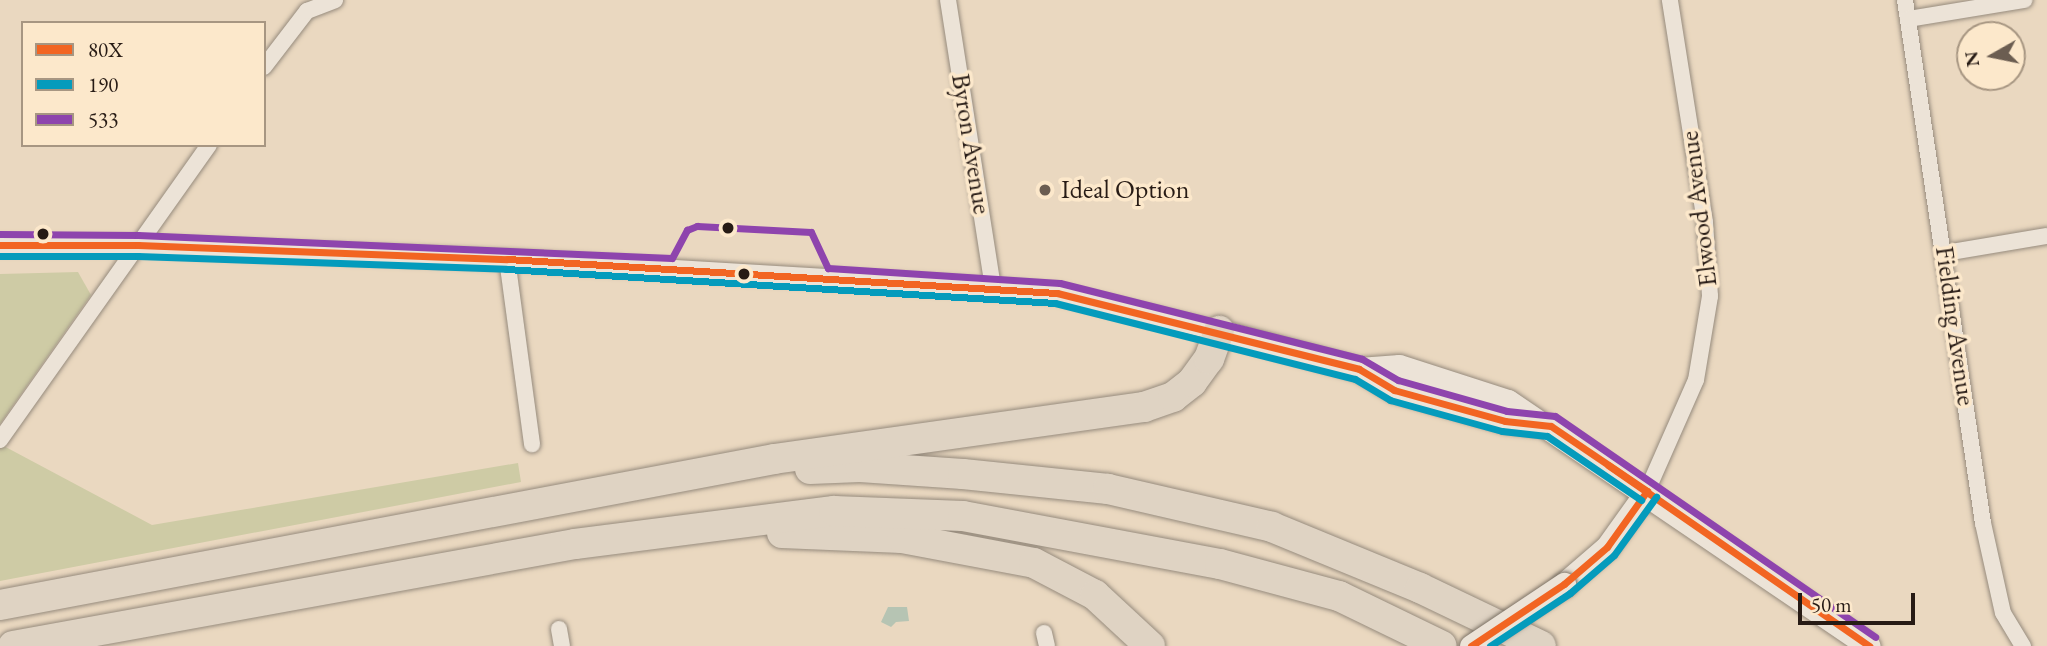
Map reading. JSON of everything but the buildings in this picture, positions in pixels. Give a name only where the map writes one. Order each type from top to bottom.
[{"type":"highway","points":[[0,605],[886,441],[1144,407],[1173,397],[1192,382],[1209,359],[1219,331]]},
{"type":"highway","points":[[653,484],[737,472],[860,467],[1108,489],[1272,527],[1420,588],[1541,646]]},
{"type":"highway","points":[[13,646],[575,544],[834,511],[964,516],[1220,564],[1339,596],[1442,646]]},
{"type":"highway","points":[[575,544],[744,533],[851,533],[981,552],[1034,563],[1066,579],[1120,615],[1150,646]]},
{"type":"main road","points":[[1219,331],[1359,369],[1399,366],[1459,382],[1508,401],[1551,426],[1870,646]]},
{"type":"main road","points":[[1471,646],[1564,584],[1607,547],[1647,491]]},
{"type":"street","points":[[266,64],[307,11],[335,0]]},
{"type":"street","name":"Byron Avenue","points":[[948,0],[993,288]]},
{"type":"street","name":"Elwood Avenue","points":[[1647,491],[1696,380],[1710,296],[1705,222],[1670,0]]},
{"type":"street","name":"Fielding Avenue","points":[[1905,0],[1945,253],[1983,523],[2003,613],[2023,646]]},
{"type":"street","points":[[1908,19],[2024,0]]},
{"type":"street","points":[[0,440],[208,147]]},
{"type":"street","points":[[1945,253],[2047,236]]},
{"type":"street","points":[[0,245],[138,245],[507,259],[993,288],[1056,293],[1219,331]]},
{"type":"street","points":[[507,259],[532,444]]},
{"type":"street","points":[[559,629],[562,646]]},
{"type":"shaded area","points":[[78,272],[91,295],[0,424],[0,274]]},
{"type":"shaded area","points":[[0,444],[152,525],[518,463],[521,482],[0,581]]},
{"type":"shaded area","points":[[888,607],[907,607],[909,621],[896,622],[891,627],[881,622]]},
{"type":"transit line","name":"533","points":[[0,234],[138,235],[672,258],[687,230],[697,226],[811,232],[828,268],[1060,283],[1362,359],[1398,380],[1507,411],[1555,416],[1875,637]]},
{"type":"transit line","name":"80X","points":[[0,245],[138,245],[507,259],[1057,293],[1359,369],[1394,390],[1505,421],[1551,426],[1647,491]]},
{"type":"transit line","name":"190","points":[[0,256],[138,256],[506,269],[1055,303],[1355,379],[1390,400],[1502,431],[1547,436],[1641,500]]},
{"type":"transit line","name":"80X","points":[[1608,465],[1869,646]]},
{"type":"transit line","name":"80X","points":[[1471,646],[1564,584],[1607,547],[1647,491]]},
{"type":"transit line","name":"190","points":[[1490,646],[1570,593],[1614,555],[1656,497]]},
{"type":"place","name":"Ideal Option","points":[[1045,190]]}]
